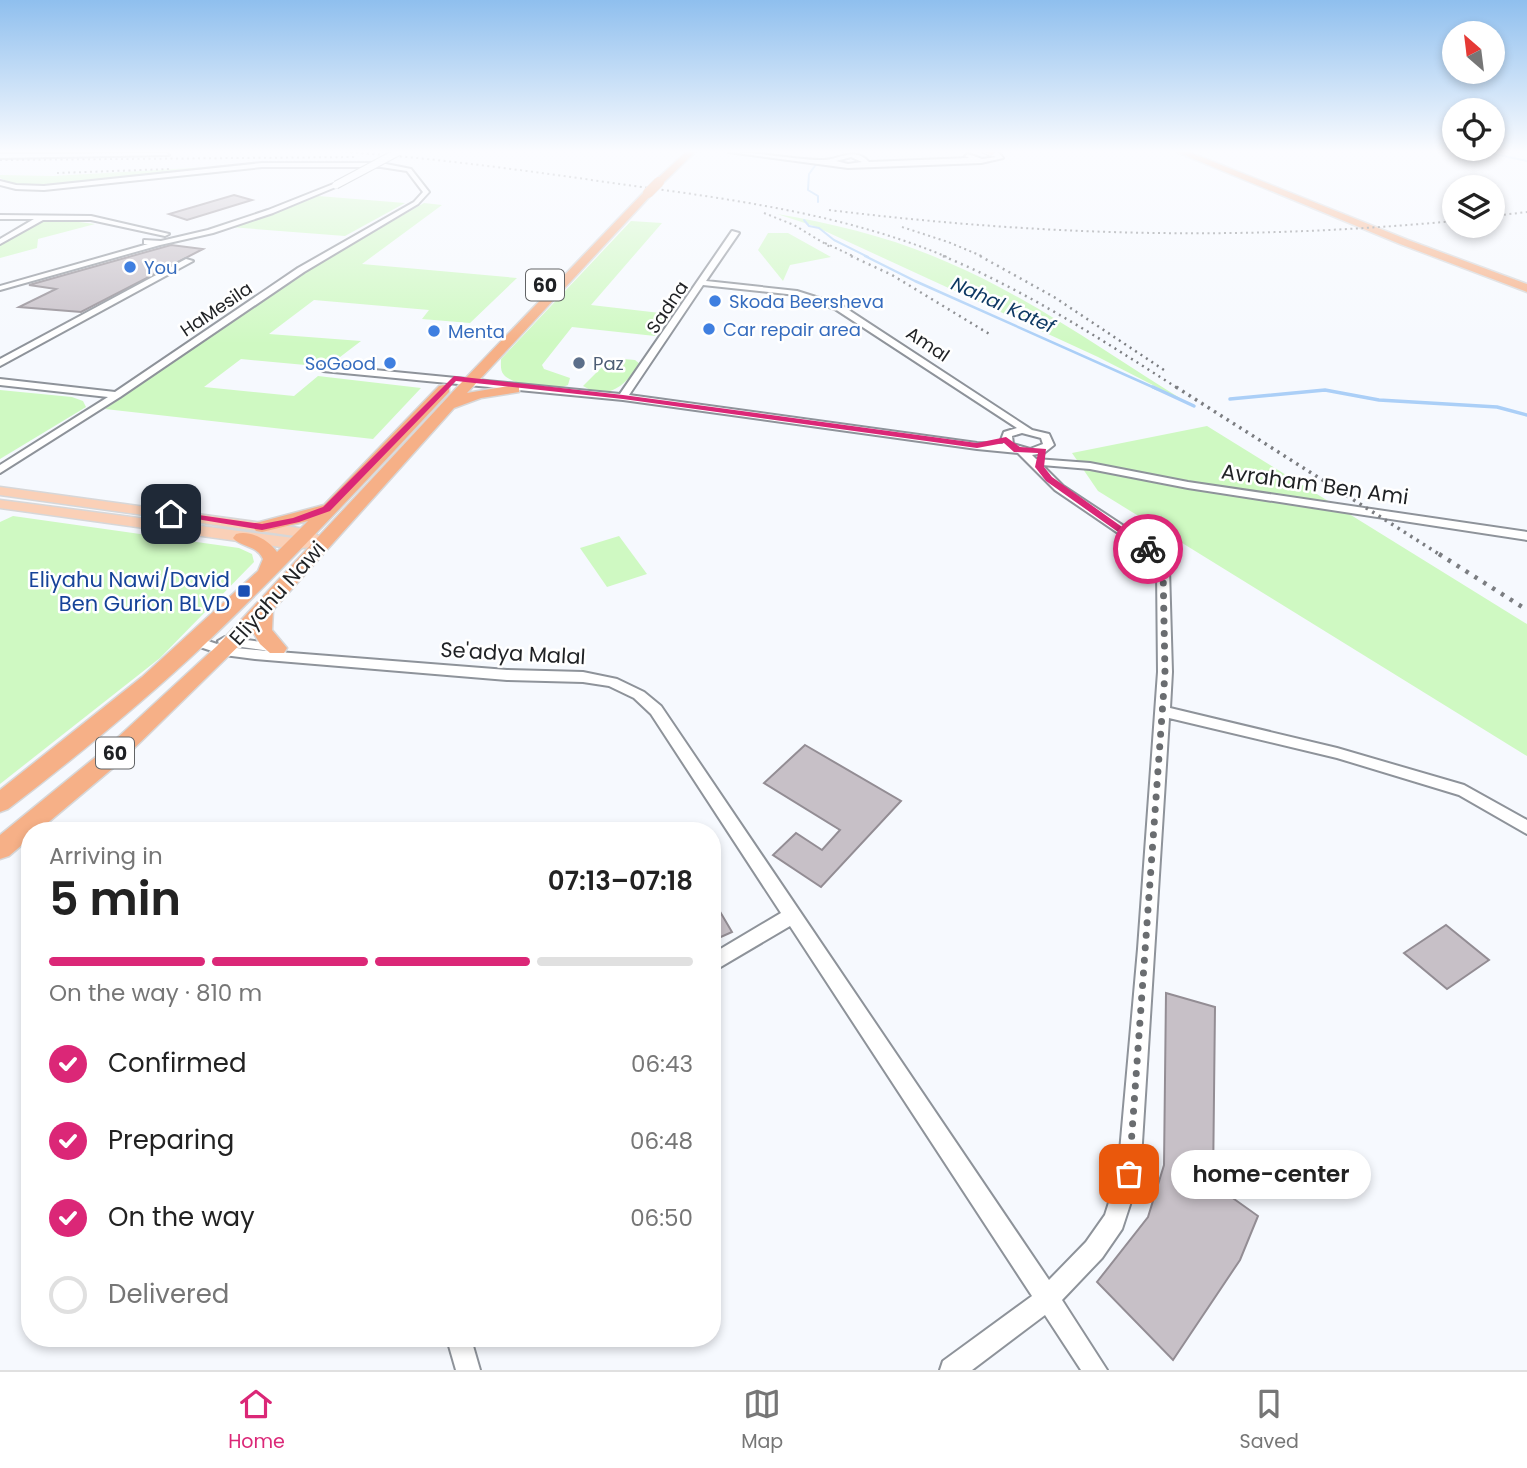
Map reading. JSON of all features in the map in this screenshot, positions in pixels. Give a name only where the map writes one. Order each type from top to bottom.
[{"type":"highway","name":"Eliyahu Nawi","points":[[0,803],[196,641],[485,356],[618,216]]},
{"type":"highway","points":[[1341,216],[1527,288]]},
{"type":"highway","points":[[1360,216],[1527,281]]},
{"type":"highway","points":[[485,356],[494,374],[516,387]]},
{"type":"highway","name":"Eliyahu Nawi","points":[[33,822],[111,757],[228,646],[447,407],[460,380]]},
{"type":"highway","points":[[447,407],[478,394],[516,387]]},
{"type":"highway","points":[[262,527],[302,519],[332,506]]},
{"type":"highway","points":[[242,538],[267,550],[272,559],[267,571]]},
{"type":"highway","points":[[264,606],[260,619],[261,632],[277,648]]},
{"type":"highway","name":"Eliyahu Nawi","points":[[0,849],[21,832]]},
{"type":"main road","points":[[0,491],[262,527],[301,539]]},
{"type":"main road","points":[[0,504],[242,538],[324,542]]},
{"type":"street","points":[[0,286],[147,241],[250,216]]},
{"type":"street","name":"HaMesila","points":[[0,470],[117,396],[301,270],[393,216]]},
{"type":"street","points":[[0,217],[91,218],[172,236]]},
{"type":"street","points":[[0,242],[43,217]]},
{"type":"street","points":[[127,226],[147,241],[157,244]]},
{"type":"street","name":"Sadna","points":[[623,397],[735,233]]},
{"type":"street","points":[[0,286],[157,244],[172,236]]},
{"type":"street","points":[[0,363],[189,261]]},
{"type":"street","name":"Amal","points":[[702,283],[797,293],[838,307],[1028,431]]},
{"type":"street","points":[[323,368],[623,397],[977,446],[1013,443],[1028,431],[1048,439],[1049,446],[1039,460]]},
{"type":"street","points":[[0,382],[117,396]]},
{"type":"street","points":[[952,1370],[1048,1298],[1094,1250],[1114,1222],[1129,1174],[1165,673],[1163,569],[1147,547],[1059,488],[1039,460],[1013,443],[1007,419]]},
{"type":"street","name":"Avraham Ben Ami","points":[[1039,460],[1527,536]]},
{"type":"street","name":"Se'adya Malal","points":[[196,641],[318,660],[507,675],[583,677],[612,682],[639,695],[656,710],[679,744],[1095,1370]]},
{"type":"street","name":"Se'adya Malal","points":[[228,646],[277,648],[318,660]]},
{"type":"street","points":[[1161,711],[1337,753],[1464,791],[1527,828]]},
{"type":"street","points":[[721,959],[793,915]]},
{"type":"street","points":[[461,1347],[468,1370]]},
{"type":"green space","points":[[265,216],[381,216],[345,236],[230,227]]},
{"type":"green space","points":[[402,216],[427,216],[362,264],[517,278],[470,323],[422,319],[429,310],[314,300],[269,334],[361,341],[327,367],[241,359],[204,387],[294,396],[318,376],[421,388],[373,439],[105,409],[296,277]]},
{"type":"green space","points":[[783,216],[842,227],[885,239],[927,253],[979,276],[1070,328],[1188,403],[1098,357],[814,226]]},
{"type":"green space","points":[[63,220],[95,224],[38,239],[37,248],[0,258],[0,245],[40,221]]},
{"type":"green space","points":[[631,221],[662,223],[591,305],[669,314],[655,336],[572,327],[542,365],[544,369],[570,378],[568,385],[554,388],[509,379],[501,369],[501,359]]},
{"type":"green space","points":[[768,233],[788,233],[831,257],[790,265],[783,281],[758,250]]},
{"type":"green space","points":[[611,358],[635,360],[640,364],[623,384],[609,391],[601,392],[583,386]]},
{"type":"green space","points":[[0,390],[72,397],[83,401],[86,407],[0,459]]},
{"type":"green space","points":[[1207,426],[1527,624],[1527,756],[1098,491],[1072,453]]},
{"type":"green space","points":[[13,516],[239,548],[252,554],[254,562],[160,658],[0,784],[0,522]]},
{"type":"green space","points":[[619,536],[647,574],[607,587],[580,548]]},
{"type":"building","points":[[175,216],[200,216],[187,220]]},
{"type":"building","name":"You","points":[[171,245],[203,249],[81,312],[19,307],[56,289],[29,285]]},
{"type":"building","points":[[805,745],[901,801],[821,887],[773,855],[796,833],[822,850],[840,830],[764,783]]},
{"type":"building","points":[[721,913],[732,932],[721,937]]},
{"type":"building","points":[[1446,925],[1489,960],[1447,989],[1404,953]]},
{"type":"building","points":[[1166,993],[1215,1007],[1213,1184],[1258,1216],[1240,1260],[1173,1360],[1097,1282],[1148,1217],[1164,1165]]},
{"type":"waterway","name":"Nahal Katef","points":[[804,220],[809,226],[819,228],[834,240],[868,257]]},
{"type":"waterway","name":"Nahal Katef","points":[[865,256],[1157,389]]},
{"type":"waterway","name":"Nahal Katef","points":[[1153,387],[1194,406]]},
{"type":"waterway","name":"Nahal Katef","points":[[1230,399],[1325,390],[1379,400],[1497,407],[1527,415]]},
{"type":"railway","points":[[771,216],[794,225],[832,248]]},
{"type":"railway","points":[[814,216],[908,242],[947,257]]},
{"type":"railway","points":[[881,216],[986,226],[1141,233],[1296,231],[1442,222]]},
{"type":"railway","points":[[902,227],[984,257]]},
{"type":"railway","points":[[825,243],[855,257]]},
{"type":"railway","points":[[851,256],[892,275],[991,335]]},
{"type":"railway","points":[[943,256],[1034,301],[1179,389]]},
{"type":"railway","points":[[980,256],[1054,297],[1164,370]]},
{"type":"railway","points":[[1176,387],[1442,556]]},
{"type":"railway","points":[[1439,554],[1527,610]]},
{"type":"way so far","points":[[1129,1174],[1165,673],[1163,569],[1148,549]]},
{"type":"place","name":"You","points":[[130,267]]},
{"type":"place","name":"Skoda Beersheva","points":[[715,301]]},
{"type":"place","name":"Car repair area","points":[[709,329]]},
{"type":"place","name":"Menta","points":[[434,331]]},
{"type":"place","name":"SoGood","points":[[390,363]]},
{"type":"place","name":"Paz","points":[[579,363]]},
{"type":"place","name":"Eliyahu Nawi/David Ben Gurion BLVD","points":[[244,591]]},
{"type":"place","name":"home-center","points":[[1129,1174]]},
{"type":"route","points":[[171,514],[262,527],[295,520],[326,509],[332,506],[454,379],[623,397],[977,446],[1006,440],[1009,446],[1017,450],[1043,450],[1040,467],[1049,479],[1148,549]]}]
